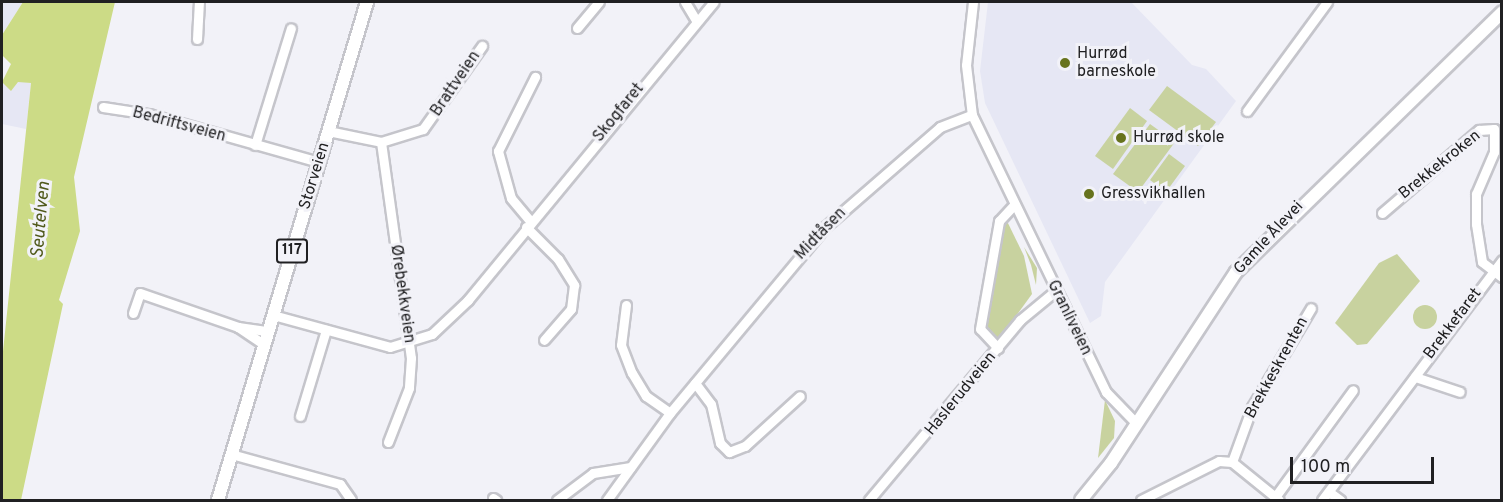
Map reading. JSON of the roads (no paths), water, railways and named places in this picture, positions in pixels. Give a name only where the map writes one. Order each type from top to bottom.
[{"type":"main road","name":"Storveien","points":[[218,501],[263,344],[367,2]]},
{"type":"main road","name":"Gamle Ålevei","points":[[1081,501],[1136,423],[1202,316],[1265,238],[1502,12]]},
{"type":"street","points":[[197,39],[199,2]]},
{"type":"street","points":[[577,28],[598,2]]},
{"type":"street","points":[[685,2],[696,20]]},
{"type":"street","name":"Skogfaret","points":[[410,345],[446,322],[529,225],[696,20],[714,2]]},
{"type":"street","name":"Granliveien","points":[[973,2],[966,65],[972,115],[1055,291],[1106,392],[1136,423]]},
{"type":"street","points":[[1247,111],[1326,2]]},
{"type":"street","points":[[255,145],[291,28]]},
{"type":"street","name":"Brattveien","points":[[381,142],[429,125],[482,46]]},
{"type":"street","points":[[535,77],[498,152],[511,198],[529,225],[554,254],[574,285],[571,309],[544,340]]},
{"type":"street","name":"Bedriftsveien","points":[[103,107],[149,114],[318,165]]},
{"type":"street","name":"Midtåsen","points":[[607,501],[670,413],[825,227],[940,127],[972,115]]},
{"type":"street","name":"Brekkekroken","points":[[1382,213],[1479,130],[1494,129],[1494,152],[1476,194],[1482,262],[1492,271]]},
{"type":"street","points":[[328,131],[381,142]]},
{"type":"street","name":"Ørebekkveien","points":[[381,142],[410,345],[409,388],[388,442]]},
{"type":"street","points":[[998,348],[980,329],[999,221],[1014,205]]},
{"type":"street","name":"Brekkefaret","points":[[1322,501],[1502,260]]},
{"type":"street","name":"Brekkefaret","points":[[1492,271],[1502,277]]},
{"type":"street","name":"Haslerudveien","points":[[868,501],[1033,306],[1055,291]]},
{"type":"street","points":[[133,313],[140,293],[238,327],[268,331]]},
{"type":"street","points":[[626,305],[621,345],[632,373],[646,396],[670,413]]},
{"type":"street","name":"Brekkeskrenten","points":[[1232,462],[1252,407],[1311,308]]},
{"type":"street","points":[[273,315],[390,347],[410,345]]},
{"type":"street","points":[[238,327],[263,344]]},
{"type":"street","points":[[300,416],[326,330]]},
{"type":"street","name":"Brekkefaret","points":[[1415,376],[1461,392]]},
{"type":"street","points":[[695,382],[711,404],[720,443],[729,452],[745,446],[800,396]]},
{"type":"street","points":[[1141,501],[1220,461],[1232,462],[1277,499],[1353,390]]},
{"type":"street","points":[[231,454],[340,484],[351,501]]},
{"type":"street","points":[[557,501],[593,473],[631,467]]},
{"type":"street","points":[[1329,492],[1340,501]]},
{"type":"water","name":"Seutelven","points":[[23,2],[115,2],[74,177],[80,231],[59,300],[63,304],[21,500],[2,500],[2,361],[31,83],[18,82],[11,91],[2,82],[11,64],[2,55],[2,35]]},
{"type":"place","name":"Hurrød barneskole","points":[[1065,63]]},
{"type":"place","name":"Hurrød skole","points":[[1121,138]]},
{"type":"place","name":"Gressvikhallen","points":[[1089,194]]}]
